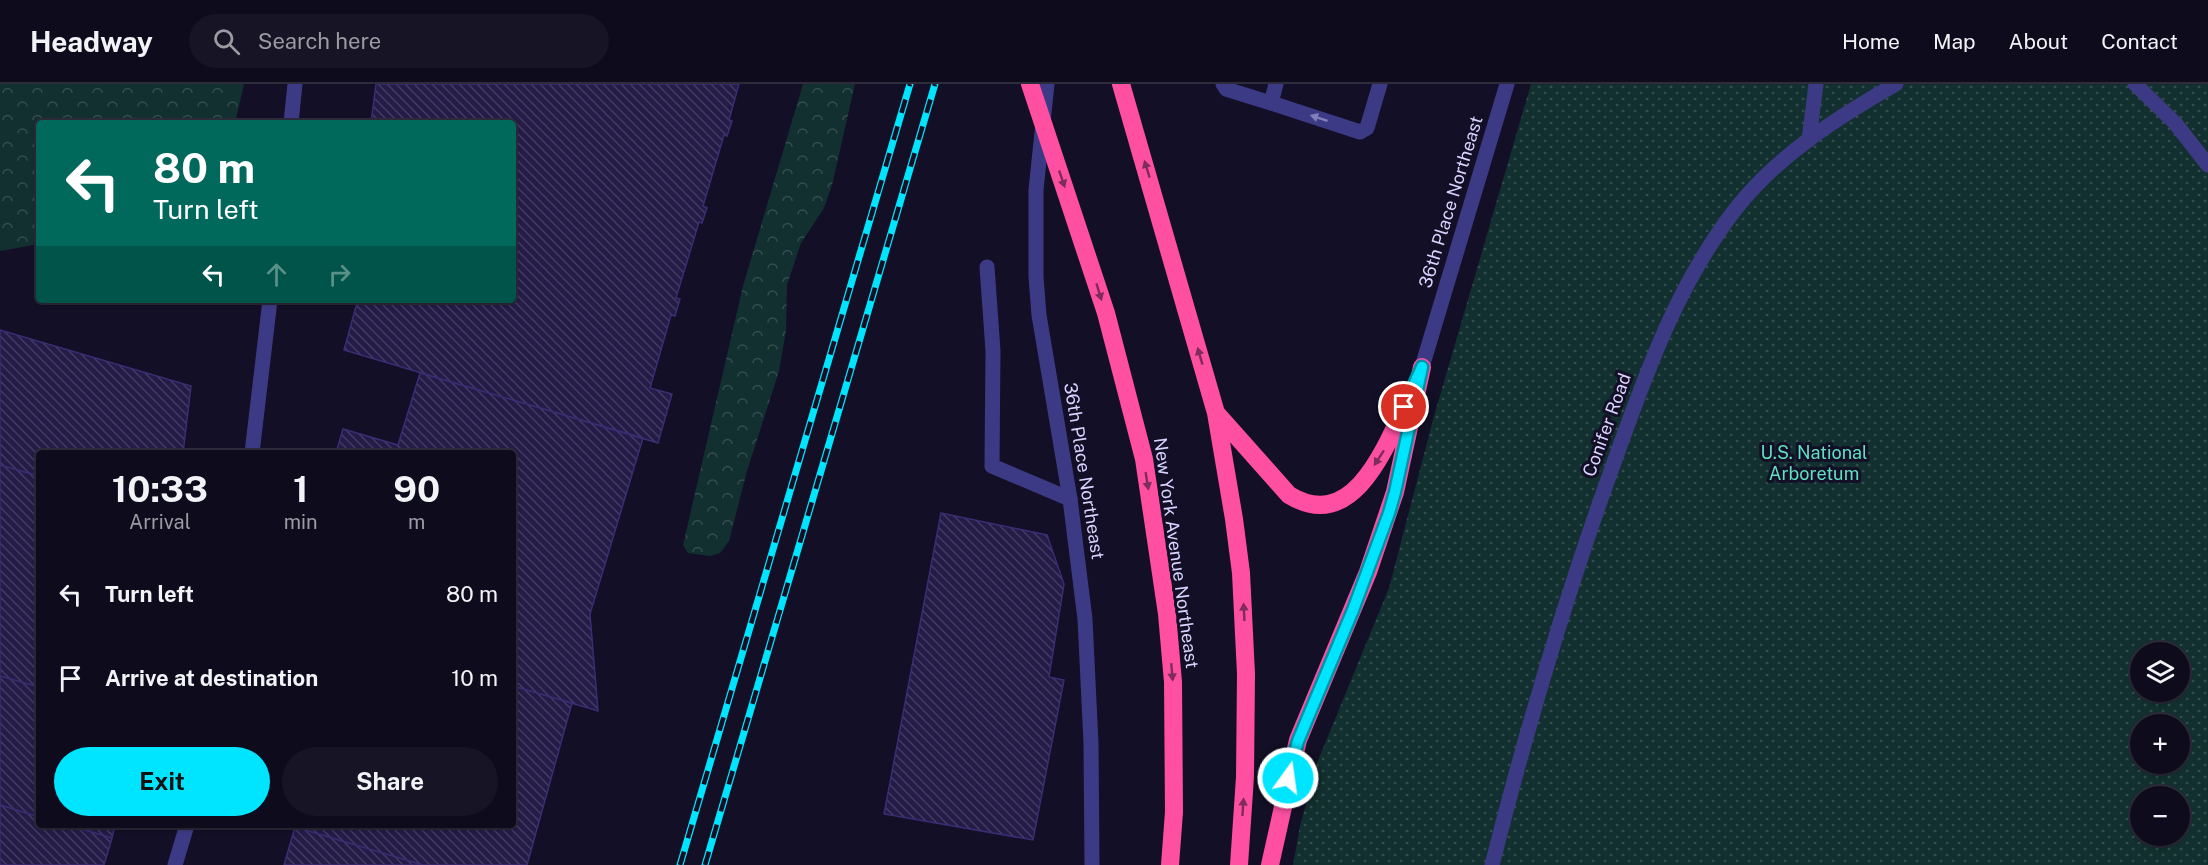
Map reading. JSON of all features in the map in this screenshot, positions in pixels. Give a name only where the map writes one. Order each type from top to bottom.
[{"type":"highway","name":"New York Avenue Northeast","points":[[1030,84],[1082,236],[1128,394],[1144,459],[1167,614],[1173,682],[1174,812],[1170,865]]},
{"type":"highway","points":[[1121,84],[1216,413],[1234,519],[1241,573],[1247,723],[1239,865]]},
{"type":"highway","points":[[1216,413],[1289,495],[1304,503],[1326,505],[1345,498],[1362,482],[1378,461],[1422,367]]},
{"type":"highway","points":[[1270,865],[1298,741],[1368,572],[1395,492],[1422,367]]},
{"type":"street","points":[[291,120],[295,84]]},
{"type":"street","name":"36th Place Northeast","points":[[1047,84],[1036,190],[1036,276],[1039,315],[1070,499],[1084,608],[1091,743],[1092,865]]},
{"type":"street","points":[[1223,84],[1226,89],[1360,132],[1367,129],[1380,84]]},
{"type":"street","points":[[1271,103],[1276,84]]},
{"type":"street","name":"36th Place Northeast","points":[[1422,367],[1507,84]]},
{"type":"street","points":[[1809,140],[1816,84]]},
{"type":"street","name":"Conifer Road","points":[[1492,865],[1514,779],[1579,560],[1641,388],[1661,338],[1685,288],[1720,230],[1770,171],[1792,151],[1896,84]]},
{"type":"street","points":[[2135,84],[2175,123],[2208,165]]},
{"type":"street","points":[[987,267],[993,351],[992,466],[1070,499]]},
{"type":"street","points":[[252,450],[270,303]]},
{"type":"street","points":[[175,865],[186,828]]},
{"type":"green space","points":[[0,84],[244,84],[236,120],[36,120],[36,245],[0,251]]},
{"type":"green space","points":[[803,84],[855,84],[832,185],[824,208],[801,243],[787,285],[786,331],[779,371],[747,471],[729,541],[720,553],[710,556],[688,553],[683,545],[743,286]]},
{"type":"green space","name":"U.S. National Arboretum","points":[[1531,84],[2208,84],[2208,865],[1293,865],[1300,826],[1317,763],[1389,588],[1434,416]]},
{"type":"building","points":[[376,84],[739,84],[729,120],[732,121],[727,136],[724,135],[703,206],[707,208],[702,223],[699,222],[676,298],[680,299],[675,316],[671,315],[650,388],[672,394],[658,443],[344,350],[357,303],[516,303],[516,120],[371,120]]},
{"type":"building","points":[[0,330],[191,386],[183,450],[36,450],[36,475],[0,465]]},
{"type":"building","points":[[420,373],[643,438],[590,614],[598,711],[516,687],[516,450],[337,450],[343,429],[398,445]]},
{"type":"building","points":[[0,465],[36,475],[36,686],[0,676]]},
{"type":"building","points":[[941,513],[1047,535],[1064,584],[1049,677],[1064,680],[1033,840],[884,814]]},
{"type":"building","points":[[0,676],[36,686],[36,816],[0,805]]},
{"type":"building","points":[[516,687],[572,703],[527,865],[423,865],[298,828],[516,828]]},
{"type":"building","points":[[0,805],[36,816],[36,828],[78,828],[112,838],[104,865],[0,865]]},
{"type":"building","points":[[78,828],[114,828],[112,838]]},
{"type":"building","points":[[295,828],[298,828],[423,865],[284,865]]},
{"type":"railway","points":[[680,865],[910,84]]},
{"type":"railway","points":[[705,865],[935,84]]},
{"type":"route","points":[[1288,778],[1310,709],[1341,642],[1389,513],[1422,367],[1404,407]]}]
